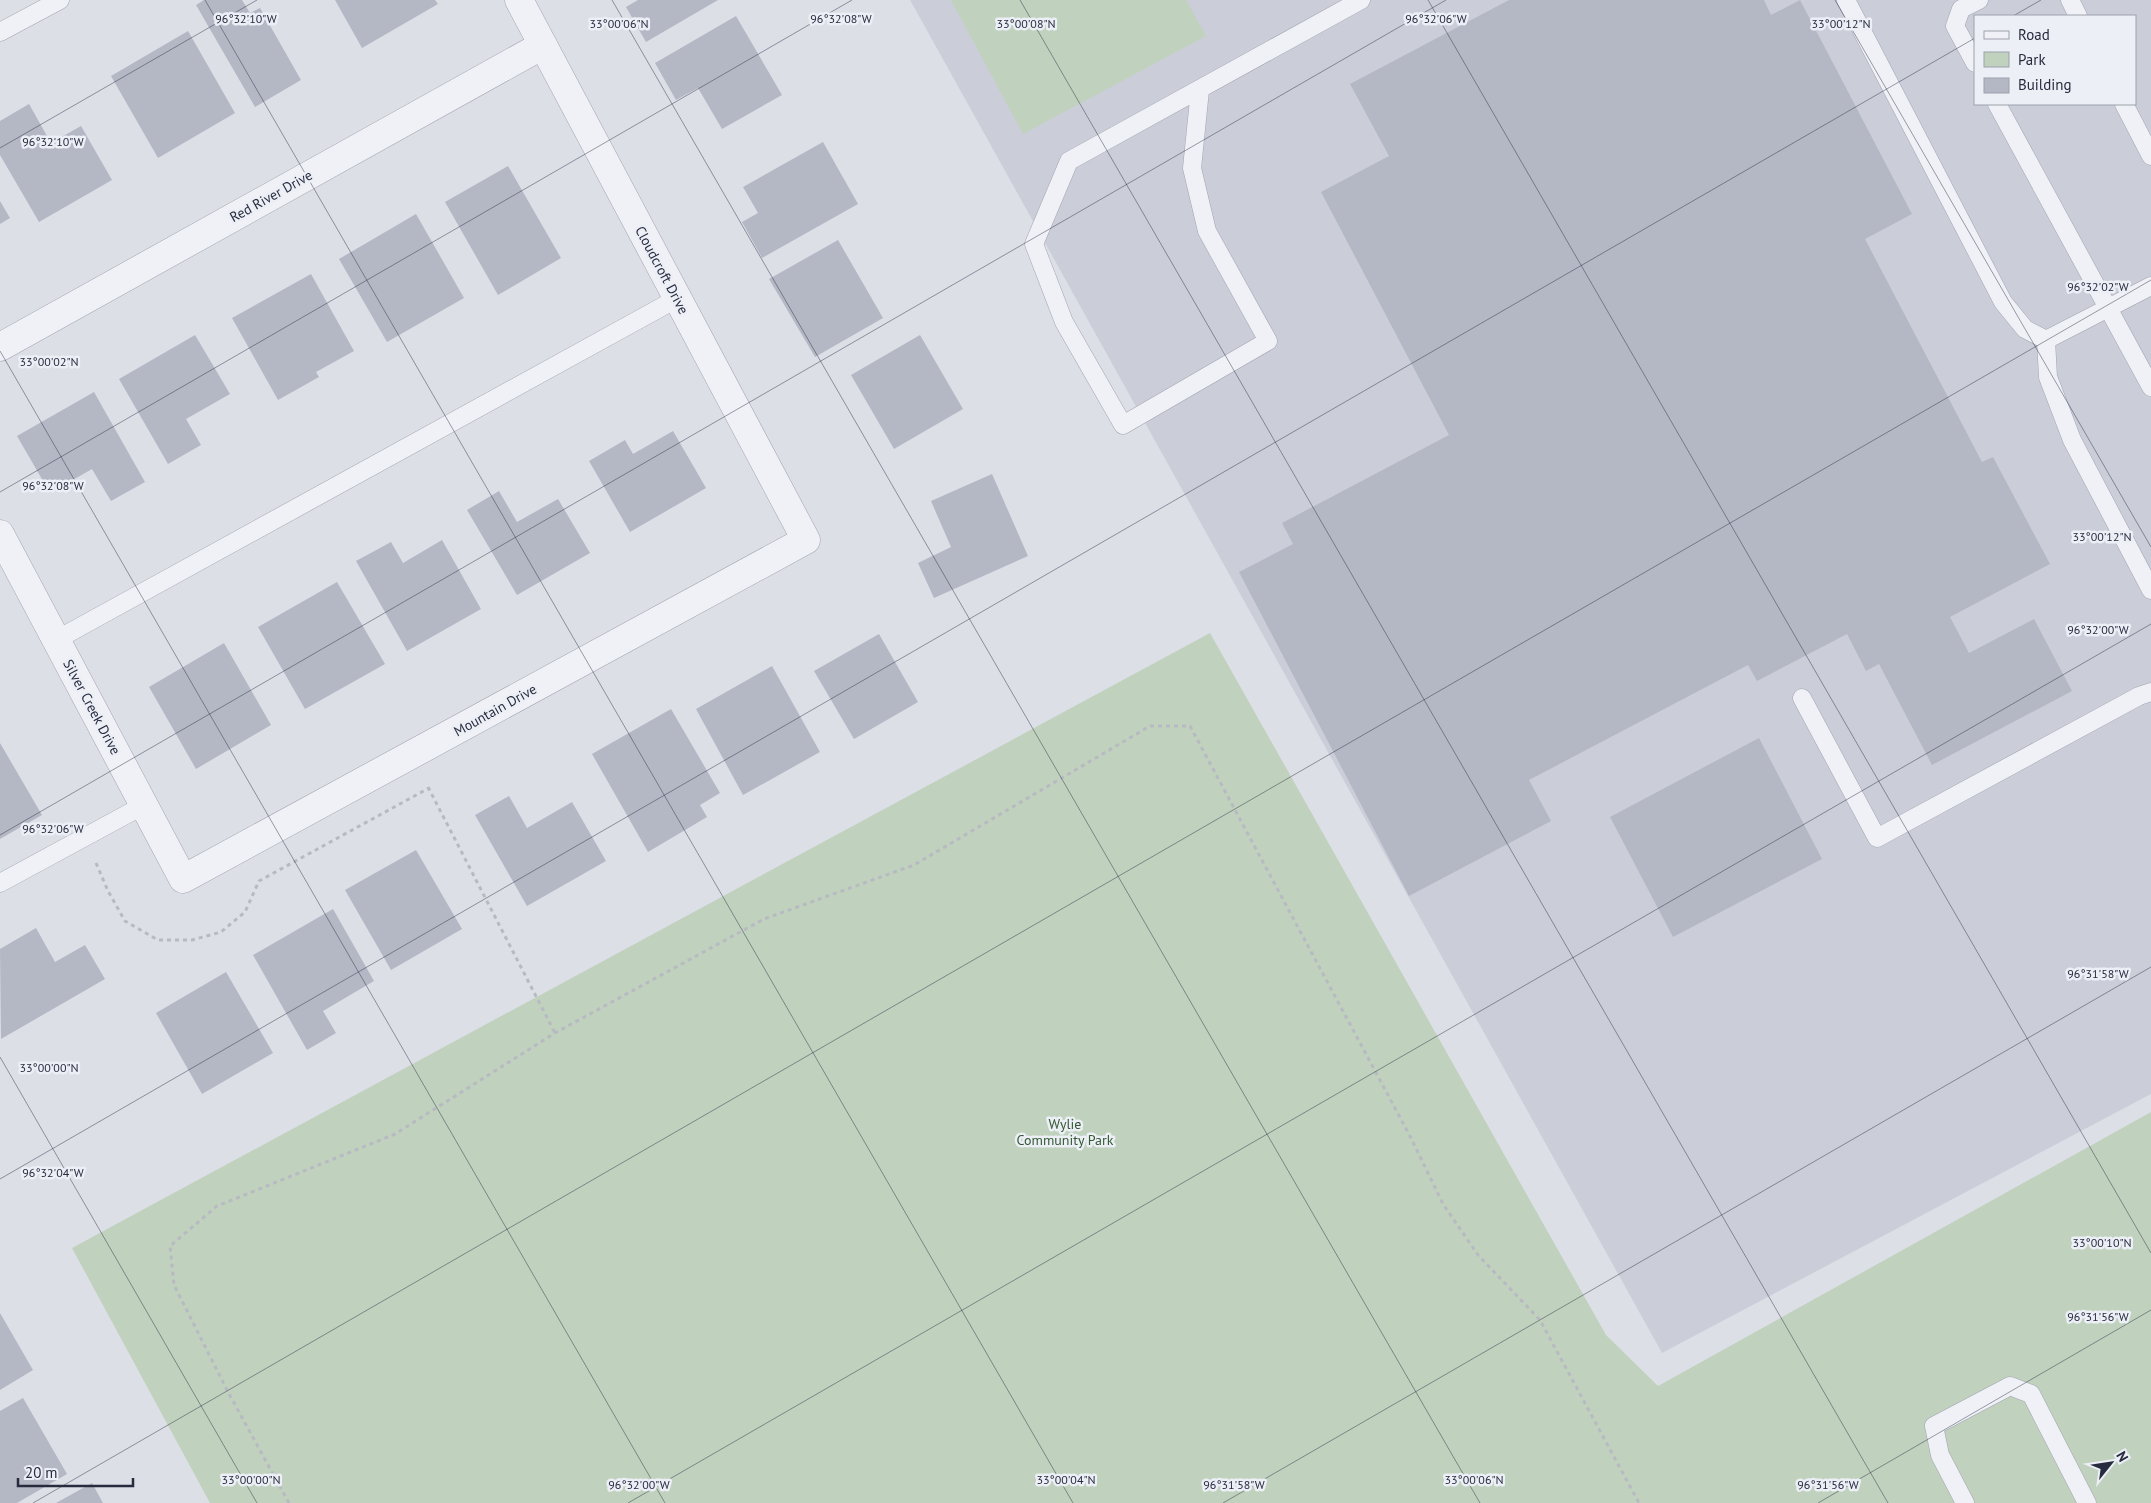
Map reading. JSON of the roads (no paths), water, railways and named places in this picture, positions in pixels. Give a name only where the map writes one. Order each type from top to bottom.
[{"type":"street","name":"Cloudcroft Drive","points":[[519,0],[806,540]]},
{"type":"street","name":"Red River Drive","points":[[0,347],[543,45]]},
{"type":"street","name":"Silver Creek Drive","points":[[0,534],[184,879]]},
{"type":"street","name":"Mountain Drive","points":[[184,879],[806,540]]},
{"type":"lane","points":[[0,32],[60,0]]},
{"type":"lane","points":[[1200,90],[1192,168],[1207,231],[1268,341],[1123,425],[1064,322],[1034,244],[1069,161],[1361,0]]},
{"type":"lane","points":[[1846,0],[2003,302],[2025,329],[2046,340]]},
{"type":"lane","points":[[1974,60],[1955,26],[1961,9],[1979,0]]},
{"type":"lane","points":[[2070,0],[2078,15]]},
{"type":"lane","points":[[1998,105],[2151,387]]},
{"type":"lane","points":[[2125,105],[2151,156]]},
{"type":"lane","points":[[2046,340],[2151,286]]},
{"type":"lane","points":[[56,640],[678,298]]},
{"type":"lane","points":[[2046,340],[2048,377],[2072,440],[2151,590]]},
{"type":"lane","points":[[1802,698],[1877,838],[2139,696],[2151,692]]},
{"type":"lane","points":[[0,883],[144,805]]},
{"type":"lane","points":[[1965,1503],[1940,1455],[1934,1426],[2010,1386],[2031,1394],[2087,1503]]},
{"type":"park label","name":"Wylie Community Park","points":[[1065,1132]]}]
